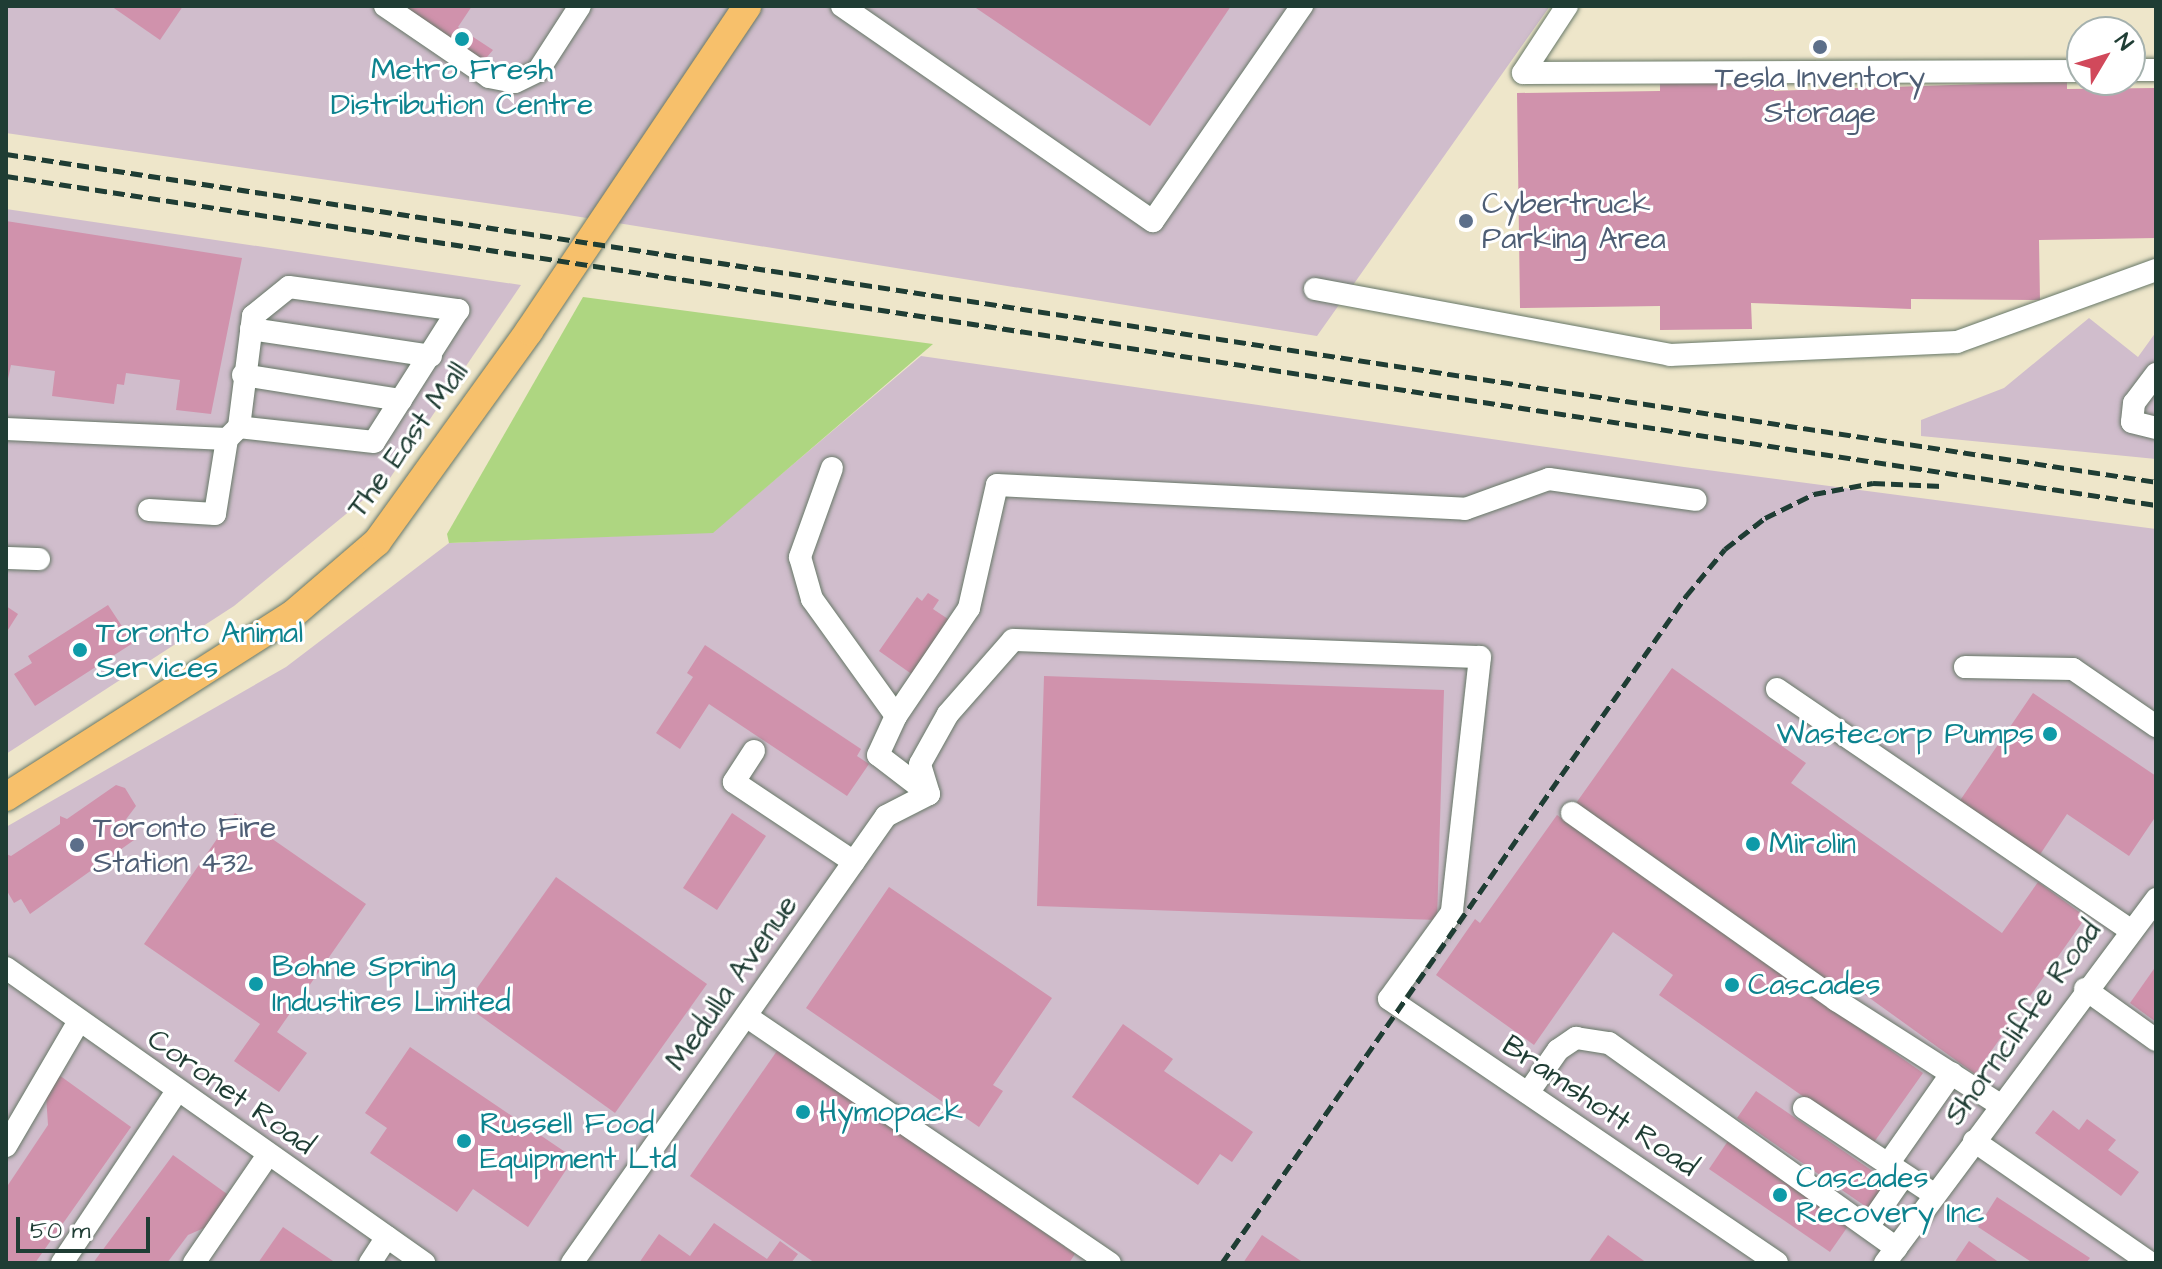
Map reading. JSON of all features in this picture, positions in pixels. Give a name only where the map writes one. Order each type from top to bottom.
[{"type":"main road","name":"The East Mall","points":[[6,797],[292,615],[377,542],[529,331],[747,6]]},
{"type":"street","points":[[385,6],[489,77],[515,82],[538,71],[580,6]]},
{"type":"street","points":[[842,6],[1153,221],[1302,6]]},
{"type":"street","points":[[1567,6],[1523,73],[2066,71]]},
{"type":"street","points":[[1315,289],[1670,355],[1957,342],[2156,270]]},
{"type":"street","points":[[6,429],[233,433],[374,442],[458,310],[289,287],[253,316],[233,433],[215,514],[149,510]]},
{"type":"street","points":[[251,329],[431,356]]},
{"type":"street","points":[[2156,374],[2134,403],[2132,422],[2156,428]]},
{"type":"street","points":[[243,375],[401,400]]},
{"type":"street","points":[[832,468],[800,557],[812,599],[896,716]]},
{"type":"street","points":[[929,794],[878,755],[896,716],[969,608],[997,485],[1465,509],[1549,479],[1696,500]]},
{"type":"street","points":[[6,558],[39,559]]},
{"type":"street","name":"Bramshott Road","points":[[929,794],[920,764],[948,714],[1013,640],[1480,657],[1452,912],[1389,999],[1777,1263]]},
{"type":"street","points":[[1965,667],[2073,669],[2156,726]]},
{"type":"street","points":[[1777,689],[2129,929]]},
{"type":"street","points":[[754,751],[734,782],[854,862]]},
{"type":"street","name":"Medulla Avenue","points":[[572,1263],[886,816],[929,794]]},
{"type":"street","points":[[1572,813],[1836,1000],[2000,1105]]},
{"type":"street","name":"Shorncliffe Road","points":[[1891,1255],[2129,929],[2156,899]]},
{"type":"street","name":"Coronet Road","points":[[6,968],[424,1263]]},
{"type":"street","points":[[2085,989],[2156,1040]]},
{"type":"street","points":[[746,1016],[1110,1263]]},
{"type":"street","points":[[6,1146],[79,1021]]},
{"type":"street","points":[[1528,1093],[1558,1050],[1576,1038],[1609,1043],[1868,1227],[1891,1255]]},
{"type":"street","points":[[1868,1227],[1896,1169],[1952,1073]]},
{"type":"street","points":[[62,1263],[177,1091]]},
{"type":"street","points":[[1804,1108],[1935,1195]]},
{"type":"street","points":[[1974,1141],[2150,1263]]},
{"type":"street","points":[[194,1263],[268,1155]]},
{"type":"street","points":[[370,1263],[387,1237]]},
{"type":"shaded area","points":[[6,6],[1550,6],[1317,336],[562,214],[6,133]]},
{"type":"shaded area","points":[[6,209],[521,285],[390,478],[234,606],[6,754]]},
{"type":"shaded area","points":[[2089,318],[2138,357],[2156,332],[2156,459],[1921,436],[1921,420],[2004,388]]},
{"type":"shaded area","points":[[921,356],[1684,467],[2156,529],[2156,1263],[6,1263],[6,827],[286,667],[449,543],[713,532]]},
{"type":"green space","points":[[583,297],[933,344],[713,533],[449,543],[447,534]]},
{"type":"building","points":[[111,6],[183,6],[160,40]]},
{"type":"building","name":"Metro Fresh Distribution Centre","points":[[400,6],[472,6],[458,27],[493,50],[482,63]]},
{"type":"building","points":[[973,6],[1231,6],[1150,126]]},
{"type":"building","points":[[1774,76],[1774,91],[2066,81],[2066,96],[2146,96],[2146,88],[2156,88],[2156,238],[2039,240],[2040,300],[1911,299],[1911,309],[1751,303],[1752,329],[1660,330],[1660,306],[1520,308],[1517,93],[1660,91],[1660,78]]},
{"type":"building","points":[[6,221],[242,258],[211,414],[176,410],[180,380],[126,373],[124,385],[117,384],[114,404],[52,396],[55,371],[11,365],[6,388]]},
{"type":"building","points":[[928,593],[939,600],[933,609],[951,621],[913,675],[879,651],[917,597],[922,601]]},
{"type":"building","name":"Toronto Animal Services","points":[[108,605],[133,643],[35,706],[14,674],[32,663],[28,656]]},
{"type":"building","points":[[6,606],[18,614],[6,633]]},
{"type":"building","points":[[705,645],[861,749],[857,756],[869,764],[847,796],[709,704],[680,749],[656,733],[693,677],[687,673]]},
{"type":"building","name":"Mirolin","points":[[1672,668],[1806,763],[1791,783],[2002,933],[2038,882],[2086,917],[1975,1074],[1846,981],[1837,994],[1574,806]]},
{"type":"building","points":[[1044,676],[1444,690],[1437,920],[1037,906]]},
{"type":"building","name":"Wastecorp Pumps","points":[[2033,693],[2156,776],[2156,816],[2129,856],[2067,814],[2037,859],[1957,805]]},
{"type":"building","name":"Toronto Fire Station 432","points":[[116,785],[125,788],[136,806],[124,822],[134,840],[30,914],[21,899],[14,903],[7,891],[6,854],[11,856],[60,824],[60,816],[67,819]]},
{"type":"building","name":"Bohne Spring Industires Limited","points":[[235,813],[366,904],[277,1032],[307,1053],[279,1092],[234,1061],[260,1024],[144,944]]},
{"type":"building","points":[[732,813],[766,836],[717,910],[683,888]]},
{"type":"building","name":"Cascades","points":[[1557,815],[1923,1073],[1872,1145],[1659,995],[1673,975],[1613,932],[1534,1045],[1436,975],[1475,919],[1480,923]]},
{"type":"building","points":[[556,877],[707,984],[615,1113],[465,1005]]},
{"type":"building","points":[[889,887],[1052,998],[993,1085],[1003,1091],[979,1127],[806,1008]]},
{"type":"building","points":[[2156,966],[2156,1022],[2130,1003]]},
{"type":"building","points":[[1123,1024],[1173,1059],[1164,1071],[1253,1132],[1232,1162],[1220,1154],[1198,1185],[1072,1097]]},
{"type":"building","name":"Russell Food Equipment Ltd","points":[[410,1047],[574,1158],[528,1227],[473,1189],[457,1212],[370,1153],[387,1128],[365,1113]]},
{"type":"building","name":"Hymopack","points":[[779,1048],[1075,1254],[1069,1263],[815,1263],[690,1176]]},
{"type":"building","points":[[59,1075],[131,1127],[35,1263],[6,1263],[6,1188],[48,1125],[46,1095]]},
{"type":"building","points":[[1756,1091],[1887,1181],[1868,1208],[1737,1118]]},
{"type":"building","points":[[2053,1110],[2079,1130],[2087,1119],[2116,1140],[2108,1150],[2139,1172],[2121,1196],[2035,1133]]},
{"type":"building","name":"Cascades Recovery Inc","points":[[1730,1138],[1851,1222],[1830,1252],[1709,1169]]},
{"type":"building","points":[[173,1155],[234,1199],[211,1225],[188,1235],[167,1263],[93,1263]]},
{"type":"building","points":[[1997,1197],[2090,1258],[2086,1263],[2033,1263],[1978,1227]]},
{"type":"building","points":[[714,1223],[767,1259],[780,1241],[798,1254],[791,1263],[639,1263],[659,1234],[690,1256]]},
{"type":"building","points":[[283,1227],[336,1263],[258,1263]]},
{"type":"building","points":[[1262,1235],[1304,1263],[1243,1263]]},
{"type":"building","points":[[1608,1235],[1647,1263],[1588,1263]]},
{"type":"building","points":[[1969,1241],[2000,1263],[1954,1263]]},
{"type":"railway","points":[[6,154],[2156,482]]},
{"type":"railway","points":[[6,176],[2156,505]]},
{"type":"railway","points":[[1222,1263],[1686,596],[1725,549],[1765,518],[1814,494],[1873,483],[1942,486]]},
{"type":"place","name":"Metro Fresh Distribution Centre","points":[[462,39]]},
{"type":"place","name":"Tesla Inventory Storage","points":[[1820,47]]},
{"type":"place","name":"Cybertruck Parking Area","points":[[1466,221]]},
{"type":"place","name":"Toronto Animal Services","points":[[80,650]]},
{"type":"place","name":"Wastecorp Pumps","points":[[2050,734]]},
{"type":"place","name":"Mirolin","points":[[1753,844]]},
{"type":"place","name":"Toronto Fire Station 432","points":[[77,845]]},
{"type":"place","name":"Bohne Spring Industires Limited","points":[[256,984]]},
{"type":"place","name":"Cascades","points":[[1732,985]]},
{"type":"place","name":"Hymopack","points":[[803,1112]]},
{"type":"place","name":"Russell Food Equipment Ltd","points":[[464,1141]]},
{"type":"place","name":"Cascades Recovery Inc","points":[[1780,1195]]}]
